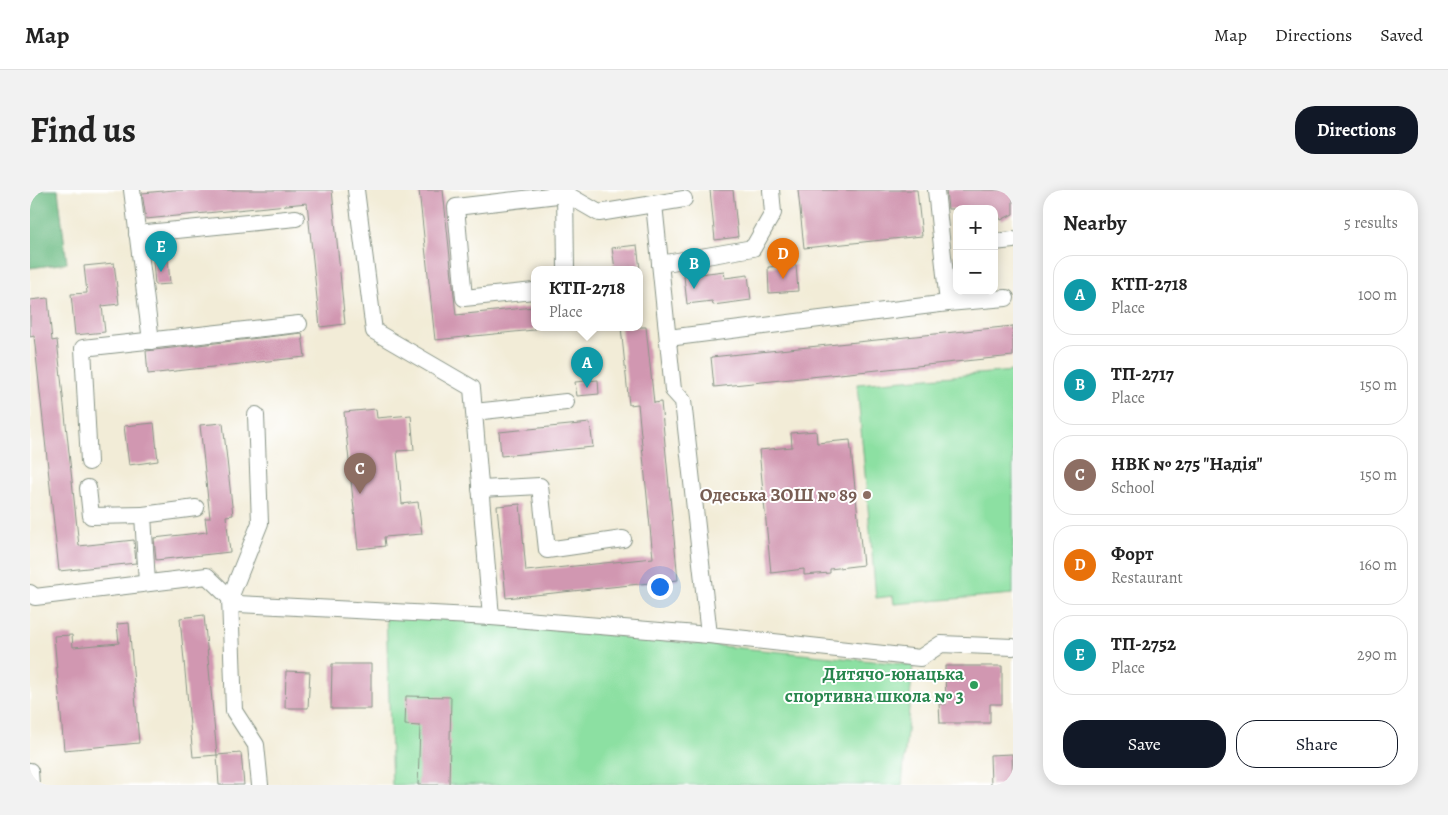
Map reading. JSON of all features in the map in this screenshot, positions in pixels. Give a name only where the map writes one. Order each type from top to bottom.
[{"type":"street","points":[[132,190],[151,341]]},
{"type":"street","points":[[356,190],[374,331],[472,388],[491,617]]},
{"type":"street","points":[[660,264],[753,248],[772,213],[771,190]]},
{"type":"street","points":[[936,190],[949,245],[948,303]]},
{"type":"street","points":[[565,192],[566,266]]},
{"type":"street","points":[[531,291],[464,298],[456,207],[565,192],[598,213],[684,199]]},
{"type":"street","points":[[654,204],[673,390],[683,401],[709,635]]},
{"type":"street","points":[[137,234],[296,218]]},
{"type":"street","points":[[998,242],[1013,240]]},
{"type":"street","points":[[668,338],[948,303],[1006,298]]},
{"type":"street","points":[[89,462],[83,348],[299,324]]},
{"type":"street","points":[[474,412],[566,402]]},
{"type":"street","points":[[256,415],[260,523],[230,598],[234,711],[256,745],[260,785]]},
{"type":"street","points":[[480,489],[540,486],[547,550],[623,539]]},
{"type":"street","points":[[88,488],[91,516],[143,516],[196,508]]},
{"type":"street","points":[[143,516],[147,583]]},
{"type":"street","points":[[30,592],[35,597],[207,576],[238,604],[491,617],[709,635],[920,658],[941,644],[1013,647]]},
{"type":"street","points":[[30,771],[31,785]]},
{"type":"green space","points":[[30,190],[58,190],[67,263],[30,268]]},
{"type":"green space","points":[[1013,371],[1013,594],[894,604],[893,596],[876,598],[857,384]]},
{"type":"green space","points":[[386,613],[913,665],[902,785],[392,785]]},
{"type":"building","points":[[174,190],[332,190],[345,324],[320,327],[307,203],[146,219],[142,193]]},
{"type":"building","points":[[419,190],[443,190],[456,315],[531,307],[531,330],[435,340]]},
{"type":"building","points":[[710,190],[733,190],[738,237],[715,240]]},
{"type":"building","points":[[798,190],[917,190],[922,236],[804,248]]},
{"type":"building","points":[[946,190],[1013,190],[1013,214],[1001,220],[998,214],[998,205],[953,205],[953,209],[948,209]]},
{"type":"building","points":[[637,245],[640,266],[615,266],[612,248]]},
{"type":"building","points":[[168,259],[170,284],[155,285],[153,261]]},
{"type":"building","points":[[114,263],[119,304],[102,306],[105,332],[75,335],[71,294],[87,293],[84,266]]},
{"type":"building","points":[[796,265],[798,291],[769,293],[768,267]]},
{"type":"building","points":[[724,271],[725,278],[748,275],[751,300],[713,305],[712,301],[687,304],[684,276]]},
{"type":"building","points":[[48,298],[52,341],[57,340],[79,546],[134,540],[136,563],[59,571],[34,336],[30,337],[30,300]]},
{"type":"building","points":[[1013,326],[1013,356],[714,387],[711,357]]},
{"type":"building","points":[[643,327],[646,327],[654,403],[661,402],[678,580],[506,598],[497,506],[520,504],[526,571],[653,558],[638,404],[629,405],[621,331],[643,331]]},
{"type":"building","points":[[302,333],[305,357],[148,374],[146,351]]},
{"type":"building","points":[[598,380],[599,394],[577,396],[575,382]]},
{"type":"building","points":[[376,409],[377,418],[411,415],[414,450],[397,451],[402,504],[418,502],[422,534],[384,537],[385,546],[358,549],[344,412]]},
{"type":"building","points":[[154,423],[158,461],[129,465],[124,426]]},
{"type":"building","points":[[223,423],[233,515],[226,516],[230,552],[156,560],[154,538],[207,532],[205,518],[210,518],[200,425]]},
{"type":"building","points":[[590,423],[593,447],[501,456],[499,432]]},
{"type":"building","points":[[816,431],[817,443],[850,440],[863,565],[830,569],[830,573],[804,575],[804,569],[771,573],[759,450],[792,447],[791,433]]},
{"type":"building","points":[[204,615],[217,755],[193,757],[180,618]]},
{"type":"building","points":[[129,623],[139,743],[64,750],[54,636],[72,635],[73,647],[119,643],[117,624]]},
{"type":"building","points":[[332,664],[371,664],[371,709],[331,709]]},
{"type":"building","name":"Дитячо-юнацька спортивна школа № 3","points":[[945,666],[1002,666],[1002,704],[990,704],[990,723],[940,723],[939,704],[946,704]]},
{"type":"building","points":[[286,671],[310,672],[308,708],[285,708]]},
{"type":"building","points":[[406,696],[451,697],[449,785],[418,785],[420,726],[405,725]]},
{"type":"building","points":[[241,753],[244,785],[219,785],[217,755]]},
{"type":"building","points":[[1012,754],[1013,785],[991,785],[990,755]]},
{"type":"place","name":"ТП-2752","points":[[161,272]]},
{"type":"place","name":"Форт","points":[[783,279]]},
{"type":"place","name":"ТП-2717","points":[[694,289]]},
{"type":"place","name":"КТП-2718","points":[[587,388]]},
{"type":"place","name":"НВК № 275 \"Надія\"","points":[[360,494]]},
{"type":"place","name":"Одеська ЗОШ № 89","points":[[867,495]]},
{"type":"place","name":"Дитячо-юнацька спортивна школа № 3","points":[[974,685]]}]
